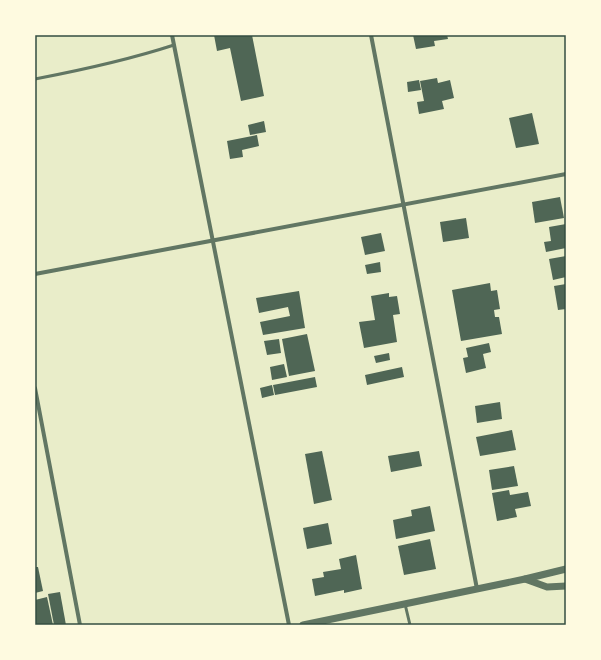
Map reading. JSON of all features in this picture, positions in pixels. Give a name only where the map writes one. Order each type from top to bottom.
[{"type":"street","points":[[172,35],[289,625]]},
{"type":"street","points":[[371,35],[477,589]]},
{"type":"street","points":[[35,274],[566,174]]},
{"type":"street","points":[[35,388],[80,625]]},
{"type":"street","points":[[303,625],[525,579],[566,569]]},
{"type":"street","points":[[525,579],[547,587],[566,586]]},
{"type":"lane","points":[[35,79],[95,67],[147,54],[174,45]]},
{"type":"lane","points":[[405,604],[410,625]]},
{"type":"building","points":[[214,35],[252,35],[264,96],[241,101],[230,48],[217,51]]},
{"type":"building","points":[[413,35],[447,35],[448,39],[434,41],[435,46],[416,49]]},
{"type":"building","points":[[437,78],[438,83],[450,80],[454,98],[442,101],[444,109],[419,114],[417,102],[424,101],[420,81]]},
{"type":"building","points":[[419,80],[421,90],[408,92],[407,82]]},
{"type":"building","points":[[532,113],[539,144],[516,148],[509,118]]},
{"type":"building","points":[[264,121],[266,132],[250,135],[248,125]]},
{"type":"building","points":[[257,135],[259,146],[242,150],[243,157],[230,159],[227,141]]},
{"type":"building","points":[[560,197],[564,218],[535,223],[532,202]]},
{"type":"building","points":[[466,218],[469,238],[443,242],[440,222]]},
{"type":"building","points":[[566,224],[566,248],[546,252],[544,242],[551,241],[549,227]]},
{"type":"building","points":[[381,233],[385,251],[365,255],[361,237]]},
{"type":"building","points":[[566,256],[566,277],[553,280],[549,259]]},
{"type":"building","points":[[380,262],[381,272],[367,274],[365,265]]},
{"type":"building","points":[[490,283],[491,291],[497,290],[500,309],[494,310],[495,317],[499,317],[502,334],[461,341],[452,290]]},
{"type":"building","points":[[566,284],[566,309],[558,310],[554,286]]},
{"type":"building","points":[[299,291],[305,328],[263,335],[260,322],[290,316],[288,307],[259,313],[256,298]]},
{"type":"building","points":[[389,293],[389,297],[397,296],[400,314],[393,315],[397,342],[364,348],[359,322],[375,320],[371,296]]},
{"type":"building","points":[[307,334],[315,371],[289,376],[282,339]]},
{"type":"building","points":[[279,339],[281,353],[267,355],[264,341]]},
{"type":"building","points":[[489,343],[491,352],[483,354],[486,368],[466,373],[463,358],[468,357],[466,348]]},
{"type":"building","points":[[389,353],[390,360],[376,363],[374,356]]},
{"type":"building","points":[[284,364],[287,377],[272,380],[270,367]]},
{"type":"building","points":[[402,367],[404,377],[367,385],[365,375]]},
{"type":"building","points":[[315,377],[317,387],[275,395],[273,385]]},
{"type":"building","points":[[272,385],[274,395],[262,398],[260,388]]},
{"type":"building","points":[[500,402],[502,419],[477,423],[475,406]]},
{"type":"building","points":[[512,430],[516,450],[480,456],[476,437]]},
{"type":"building","points":[[322,451],[332,500],[314,504],[305,454]]},
{"type":"building","points":[[419,451],[422,466],[391,472],[388,456]]},
{"type":"building","points":[[514,466],[518,486],[492,490],[489,470]]},
{"type":"building","points":[[509,490],[510,495],[528,492],[531,506],[515,509],[517,517],[497,521],[492,493]]},
{"type":"building","points":[[430,506],[435,531],[396,539],[393,520],[412,516],[411,510]]},
{"type":"building","points":[[328,523],[332,544],[307,549],[303,528]]},
{"type":"building","points":[[430,539],[436,569],[404,575],[398,546]]},
{"type":"building","points":[[356,555],[362,589],[344,593],[344,590],[315,596],[312,579],[324,577],[323,572],[341,569],[339,559]]},
{"type":"building","points":[[35,567],[38,567],[43,591],[35,593]]},
{"type":"building","points":[[60,592],[66,625],[54,625],[48,594]]},
{"type":"building","points":[[47,597],[53,625],[35,625],[35,600]]}]
